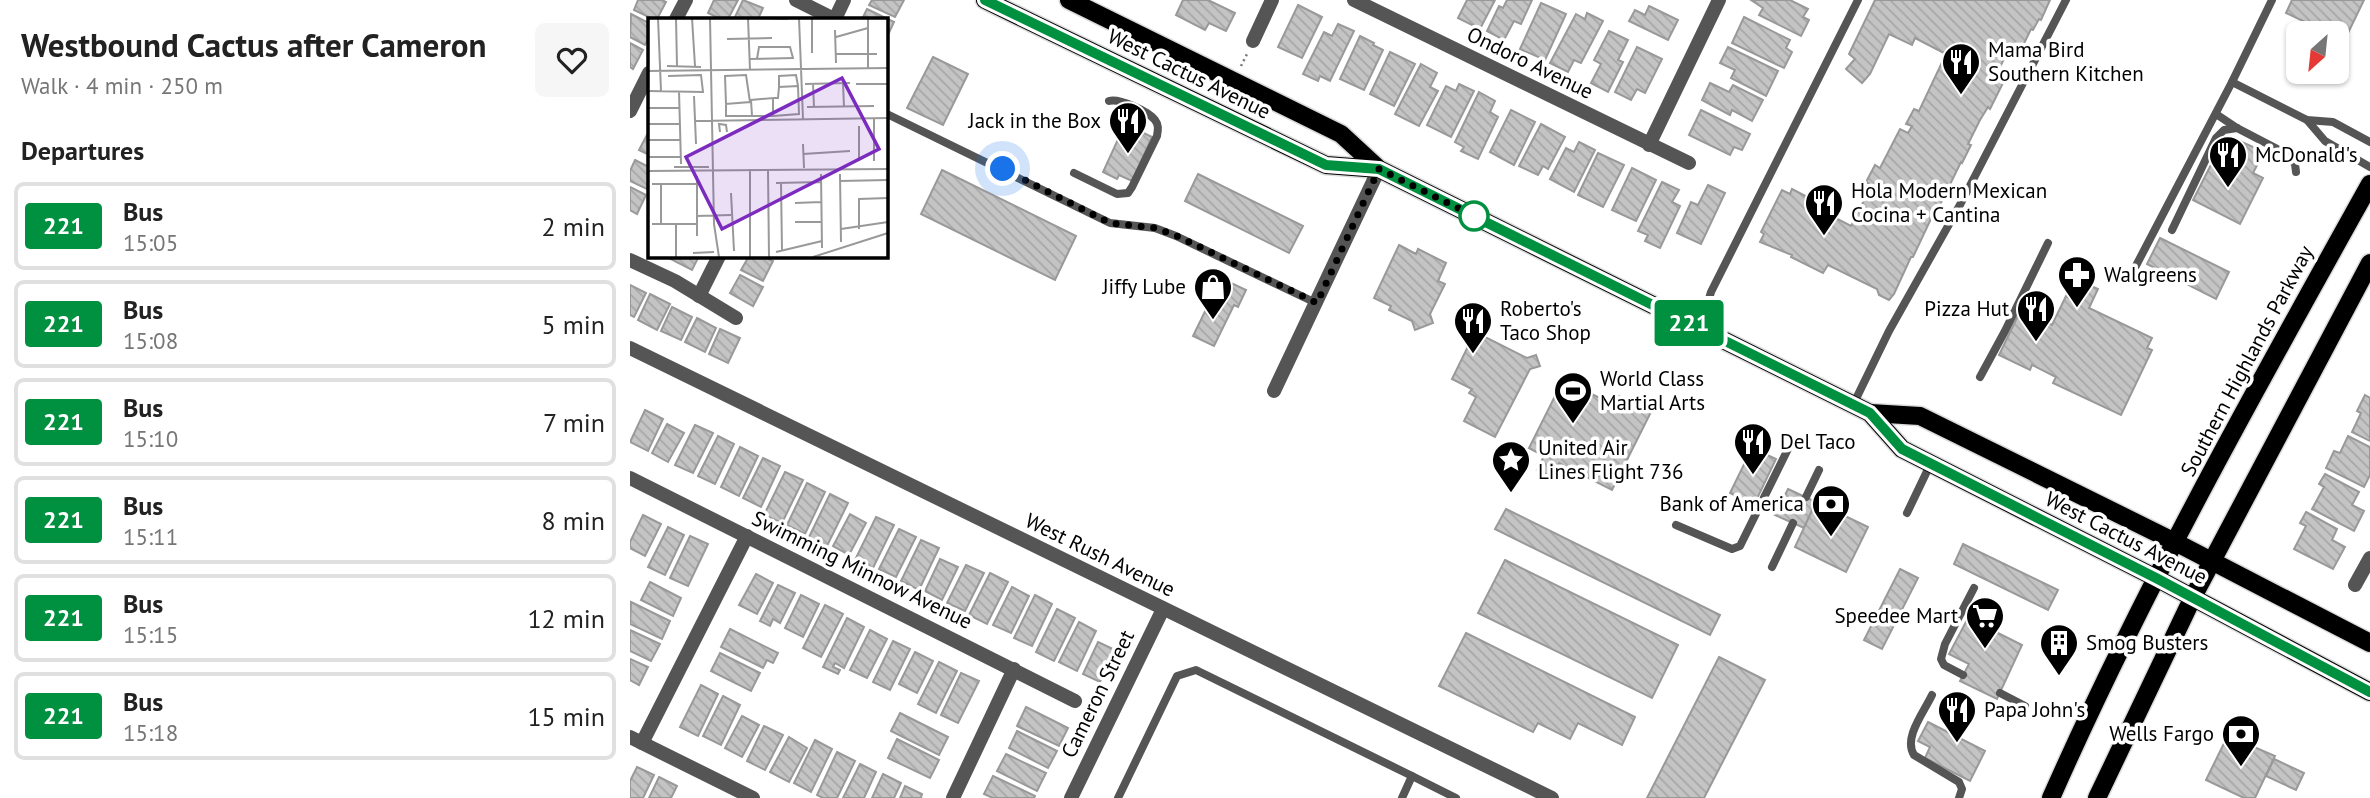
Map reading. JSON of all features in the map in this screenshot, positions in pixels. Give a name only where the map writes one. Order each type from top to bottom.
[{"type":"main road","name":"West Cactus Avenue","points":[[985,0],[1326,165],[1379,169]]},
{"type":"main road","name":"West Cactus Avenue","points":[[1069,0],[1341,134],[1379,169],[1862,409],[1902,449],[1930,465],[2193,597],[2370,692]]},
{"type":"main road","name":"Southern Highlands Parkway","points":[[2051,798],[2165,560],[2370,184]]},
{"type":"main road","points":[[2097,798],[2193,597],[2370,263]]},
{"type":"main road","name":"West Cactus Avenue","points":[[1862,409],[1920,416],[2370,642]]},
{"type":"street","points":[[677,18],[686,0]]},
{"type":"street","points":[[796,0],[832,18]]},
{"type":"street","points":[[835,18],[844,0]]},
{"type":"street","points":[[1253,41],[1272,0]]},
{"type":"street","name":"Ondoro Avenue","points":[[1353,0],[1689,163]]},
{"type":"street","points":[[1649,145],[1719,0]]},
{"type":"street","points":[[630,111],[648,75]]},
{"type":"street","points":[[1274,391],[1379,169]]},
{"type":"street","points":[[699,296],[718,257]]},
{"type":"street","points":[[630,260],[675,281],[736,318]]},
{"type":"street","name":"West Rush Avenue","points":[[630,348],[1552,798]]},
{"type":"street","name":"Swimming Minnow Avenue","points":[[630,478],[1075,701]]},
{"type":"street","points":[[747,536],[636,740],[726,792],[748,797]]},
{"type":"street","points":[[2355,585],[2370,558]]},
{"type":"street","name":"Cameron Street","points":[[1071,798],[1163,609]]},
{"type":"street","points":[[953,798],[1014,669]]},
{"type":"lane","points":[[1700,329],[1711,292],[1858,0]]},
{"type":"lane","points":[[1862,409],[1889,331],[1972,182],[2066,0]]},
{"type":"lane","points":[[2128,281],[2216,114],[2272,0]]},
{"type":"lane","points":[[2232,82],[2306,120],[2325,141],[2370,167]]},
{"type":"lane","points":[[1074,173],[1117,194],[1128,192],[1157,136],[1156,121],[1149,115],[1121,101],[1109,101]]},
{"type":"lane","points":[[887,114],[1110,223],[1155,228],[1177,236],[1317,303]]},
{"type":"lane","points":[[2216,114],[2236,128],[2285,153],[2295,164],[2296,172]]},
{"type":"lane","points":[[2306,120],[2333,122],[2370,142]]},
{"type":"lane","points":[[2172,230],[2216,138],[2224,130],[2236,128]]},
{"type":"lane","points":[[1980,377],[2048,243]]},
{"type":"lane","points":[[1676,525],[1720,546],[1732,549],[1740,546],[1788,449]]},
{"type":"lane","points":[[1907,513],[1930,465]]},
{"type":"lane","points":[[1806,497],[1819,470]]},
{"type":"lane","points":[[1772,567],[1793,523]]},
{"type":"lane","points":[[1963,675],[1944,665],[1941,660],[1945,645],[1974,589]]},
{"type":"lane","points":[[1118,798],[1177,676],[1196,670],[1456,798]]},
{"type":"lane","points":[[2000,693],[2025,706]]},
{"type":"lane","points":[[1932,695],[1912,736],[1911,750],[1914,755],[1959,782],[1962,789],[1959,798]]},
{"type":"lane","points":[[1402,798],[1412,776]]},
{"type":"building","points":[[638,0],[666,2],[658,18],[651,18],[634,10]]},
{"type":"building","points":[[714,0],[738,0],[729,18],[719,18],[708,13]]},
{"type":"building","points":[[743,0],[763,8],[758,18],[734,18]]},
{"type":"building","points":[[872,0],[904,0],[895,17],[869,5]]},
{"type":"building","points":[[1183,0],[1208,0],[1235,13],[1226,31],[1209,23],[1205,30],[1176,15]]},
{"type":"building","points":[[1467,0],[1495,0],[1480,29],[1458,18]]},
{"type":"building","points":[[1507,0],[1532,0],[1521,24],[1514,21],[1504,40],[1487,31],[1499,6],[1503,8]]},
{"type":"building","points":[[1751,0],[1790,0],[1808,9],[1803,17],[1809,20],[1801,36],[1759,15],[1763,8]]},
{"type":"building","points":[[1875,0],[2050,0],[2041,20],[2031,29],[2019,54],[2009,49],[1996,75],[2005,79],[1990,109],[1988,107],[1980,120],[1962,163],[1889,300],[1879,295],[1877,289],[1828,265],[1823,273],[1791,257],[1792,255],[1760,242],[1764,234],[1761,232],[1782,190],[1790,194],[1792,189],[1811,199],[1808,204],[1851,226],[1872,185],[1866,182],[1875,165],[1880,168],[1900,129],[1908,133],[1912,126],[1906,124],[1914,109],[1919,111],[1946,54],[1915,38],[1912,45],[1889,34],[1870,74],[1862,83],[1846,69],[1855,59],[1849,54]]},
{"type":"building","points":[[2292,0],[2364,0],[2349,31],[2349,21],[2303,21],[2286,13]]},
{"type":"building","points":[[1541,3],[1566,14],[1545,60],[1520,49]]},
{"type":"building","points":[[1298,5],[1322,17],[1302,58],[1278,47]]},
{"type":"building","points":[[1649,6],[1678,20],[1668,40],[1629,21],[1635,10],[1645,15]]},
{"type":"building","points":[[867,9],[886,18],[862,18]]},
{"type":"building","points":[[1587,13],[1603,21],[1581,63],[1574,60],[1568,72],[1550,63],[1576,14],[1585,19]]},
{"type":"building","points":[[631,14],[648,22],[648,39],[645,45],[630,37]]},
{"type":"building","points":[[1744,17],[1790,40],[1786,48],[1792,52],[1784,68],[1732,43]]},
{"type":"building","points":[[887,19],[894,22],[887,37]]},
{"type":"building","points":[[1338,24],[1354,31],[1330,81],[1320,76],[1318,81],[1303,74],[1324,32],[1332,36]]},
{"type":"building","points":[[1609,31],[1628,40],[1618,60],[1623,62],[1608,92],[1591,83],[1601,64],[1594,60]]},
{"type":"building","points":[[1360,36],[1383,50],[1364,90],[1340,79]]},
{"type":"building","points":[[630,43],[643,50],[633,69],[630,67]]},
{"type":"building","points":[[1637,47],[1662,59],[1645,93],[1637,89],[1631,100],[1615,92]]},
{"type":"building","points":[[1728,47],[1778,71],[1766,96],[1731,78],[1735,70],[1720,63]]},
{"type":"building","points":[[1390,52],[1415,64],[1394,106],[1370,94]]},
{"type":"building","points":[[933,57],[968,74],[943,125],[907,108]]},
{"type":"building","points":[[1421,64],[1437,73],[1430,87],[1438,91],[1419,126],[1395,114]]},
{"type":"building","points":[[1710,83],[1729,92],[1733,85],[1763,100],[1752,121],[1732,110],[1730,115],[1702,100]]},
{"type":"building","points":[[1459,84],[1474,91],[1451,137],[1427,125],[1446,86],[1456,91]]},
{"type":"building","points":[[1479,92],[1495,101],[1490,112],[1498,117],[1478,159],[1461,151],[1464,147],[1455,142]]},
{"type":"building","points":[[1511,110],[1535,122],[1514,165],[1490,152]]},
{"type":"building","points":[[1701,110],[1750,134],[1742,150],[1734,147],[1730,155],[1689,135]]},
{"type":"building","name":"Jack in the Box","points":[[1125,124],[1152,137],[1132,181],[1119,175],[1117,179],[1103,172]]},
{"type":"building","points":[[1541,124],[1565,137],[1548,169],[1543,166],[1538,175],[1519,166]]},
{"type":"building","points":[[648,133],[648,154],[639,150]]},
{"type":"building","name":"McDonald's","points":[[2223,141],[2237,148],[2240,141],[2264,152],[2253,173],[2263,178],[2240,224],[2193,200]]},
{"type":"building","points":[[1579,142],[1595,150],[1574,192],[1550,179],[1566,148],[1574,152]]},
{"type":"building","points":[[1598,153],[1624,165],[1603,207],[1578,195]]},
{"type":"building","points":[[635,160],[648,166],[648,190],[630,181],[630,171]]},
{"type":"building","points":[[1632,168],[1656,180],[1636,221],[1612,210]]},
{"type":"building","points":[[942,170],[1076,236],[1055,280],[921,214]]},
{"type":"building","points":[[1198,174],[1303,226],[1289,253],[1185,201]]},
{"type":"building","points":[[1662,182],[1679,190],[1672,202],[1680,206],[1660,248],[1645,241],[1648,235],[1638,231]]},
{"type":"building","points":[[1708,185],[1725,193],[1701,244],[1677,233],[1691,202],[1698,205]]},
{"type":"building","points":[[630,187],[646,195],[637,214],[630,210]]},
{"type":"building","points":[[2160,238],[2229,272],[2216,299],[2147,264]]},
{"type":"building","points":[[1399,245],[1416,254],[1418,249],[1446,263],[1438,281],[1445,284],[1430,314],[1433,323],[1415,330],[1412,321],[1389,310],[1391,306],[1374,298]]},
{"type":"building","points":[[667,257],[698,257],[692,270]]},
{"type":"building","points":[[748,257],[763,257],[773,261],[763,281],[741,270]]},
{"type":"building","points":[[740,275],[763,287],[753,306],[730,293]]},
{"type":"building","name":"Jiffy Lube","points":[[1215,278],[1246,290],[1238,307],[1234,305],[1214,346],[1193,336],[1214,293],[1209,291]]},
{"type":"building","points":[[2078,280],[2098,289],[2089,308],[2152,338],[2147,348],[2152,350],[2121,415],[2053,383],[2056,377],[2032,365],[2030,370],[1999,355],[2024,303],[2038,310],[2035,317],[2052,325],[2066,296],[2069,298]]},
{"type":"building","points":[[630,285],[646,293],[634,317],[630,315]]},
{"type":"building","points":[[650,294],[670,304],[657,330],[638,320]]},
{"type":"building","points":[[672,307],[692,317],[681,340],[661,331]]},
{"type":"building","points":[[697,318],[716,328],[705,352],[685,342]]},
{"type":"building","points":[[720,329],[740,338],[728,363],[709,354]]},
{"type":"building","points":[[1475,332],[1527,358],[1536,355],[1540,366],[1530,369],[1495,437],[1464,421],[1476,397],[1469,393],[1472,389],[1452,379]]},
{"type":"building","points":[[1563,380],[1614,405],[1619,396],[1651,412],[1612,490],[1559,463],[1552,477],[1537,470],[1544,456],[1529,448]]},
{"type":"building","points":[[2365,395],[2370,398],[2370,441],[2352,432],[2361,413],[2357,411]]},
{"type":"building","points":[[645,410],[663,419],[648,451],[630,442]]},
{"type":"building","points":[[667,424],[684,433],[668,462],[652,453]]},
{"type":"building","points":[[695,425],[713,433],[693,473],[675,465]]},
{"type":"building","points":[[718,436],[734,444],[715,484],[698,476]]},
{"type":"building","points":[[2348,436],[2370,447],[2370,475],[2364,487],[2326,468],[2334,451],[2340,453]]},
{"type":"building","points":[[740,447],[758,456],[739,496],[721,487]]},
{"type":"building","name":"Del Taco","points":[[1752,448],[1776,459],[1754,505],[1730,493]]},
{"type":"building","points":[[763,458],[780,466],[761,507],[743,498]]},
{"type":"building","points":[[785,472],[803,480],[782,523],[764,515]]},
{"type":"building","points":[[2325,474],[2359,492],[2352,505],[2364,511],[2354,531],[2312,509],[2324,487],[2319,484]]},
{"type":"building","points":[[807,483],[825,492],[805,534],[787,525]]},
{"type":"building","points":[[1788,489],[1816,502],[1804,528],[1775,515]]},
{"type":"building","points":[[830,494],[848,503],[827,546],[809,537]]},
{"type":"building","name":"Bank of America","points":[[1816,502],[1868,527],[1846,572],[1795,547]]},
{"type":"building","points":[[1506,509],[1720,615],[1710,635],[1495,529]]},
{"type":"building","points":[[2306,512],[2337,529],[2332,540],[2345,547],[2333,569],[2294,549],[2306,526],[2300,523]]},
{"type":"building","points":[[850,514],[866,523],[849,555],[833,546]]},
{"type":"building","points":[[643,515],[661,524],[645,556],[630,548],[630,542]]},
{"type":"building","points":[[876,517],[894,525],[873,568],[855,560]]},
{"type":"building","points":[[668,527],[684,535],[665,575],[648,567]]},
{"type":"building","points":[[899,529],[916,537],[896,577],[879,569]]},
{"type":"building","points":[[690,536],[708,544],[688,586],[670,578]]},
{"type":"building","points":[[921,540],[939,548],[919,590],[901,581]]},
{"type":"building","points":[[1963,544],[2058,590],[2048,610],[1954,564]]},
{"type":"building","points":[[940,559],[958,567],[942,600],[925,591]]},
{"type":"building","points":[[1505,560],[1678,645],[1652,698],[1478,613]]},
{"type":"building","points":[[966,565],[984,573],[965,611],[947,603]]},
{"type":"building","points":[[1900,569],[1918,578],[1882,649],[1864,640]]},
{"type":"building","points":[[990,573],[1008,582],[987,624],[969,615]]},
{"type":"building","points":[[756,574],[773,583],[757,614],[739,605]]},
{"type":"building","points":[[650,582],[681,598],[673,616],[641,600]]},
{"type":"building","points":[[778,585],[795,593],[780,623],[773,619],[770,626],[760,621]]},
{"type":"building","points":[[1012,587],[1029,596],[1011,633],[993,625]]},
{"type":"building","points":[[801,595],[819,604],[803,637],[785,628]]},
{"type":"building","points":[[1035,595],[1052,604],[1032,646],[1014,638]]},
{"type":"building","points":[[631,602],[670,621],[662,639],[630,624]]},
{"type":"building","points":[[825,605],[843,614],[821,657],[803,648]]},
{"type":"building","points":[[1057,609],[1075,618],[1054,661],[1036,652]]},
{"type":"building","points":[[847,618],[864,627],[844,668],[835,663],[833,667],[840,670],[838,674],[823,667]]},
{"type":"building","points":[[1968,618],[2022,645],[1997,699],[1960,681],[1969,664],[1949,654]]},
{"type":"building","points":[[1079,622],[1096,631],[1077,671],[1059,662]]},
{"type":"building","points":[[730,629],[778,653],[773,663],[767,660],[763,668],[721,647]]},
{"type":"building","points":[[630,630],[660,644],[651,661],[630,651]]},
{"type":"building","points":[[870,630],[887,639],[867,678],[850,670]]},
{"type":"building","points":[[1466,633],[1635,717],[1622,745],[1578,723],[1570,739],[1538,723],[1533,732],[1439,686]]},
{"type":"building","points":[[893,641],[910,649],[890,690],[873,682]]},
{"type":"building","points":[[1098,642],[1115,650],[1100,682],[1083,674]]},
{"type":"building","points":[[915,652],[933,661],[917,693],[899,684]]},
{"type":"building","points":[[720,653],[760,673],[751,691],[711,671]]},
{"type":"building","points":[[1719,657],[1765,680],[1704,798],[1647,798]]},
{"type":"building","points":[[630,659],[648,667],[639,685],[630,680]]},
{"type":"building","points":[[939,662],[957,671],[936,713],[918,704]]},
{"type":"building","points":[[961,673],[979,681],[958,723],[941,715]]},
{"type":"building","points":[[701,685],[718,694],[698,736],[680,727]]},
{"type":"building","points":[[723,696],[740,705],[721,745],[703,736]]},
{"type":"building","points":[[1026,707],[1068,728],[1059,746],[1017,726]]},
{"type":"building","points":[[900,713],[948,737],[939,755],[891,731]]},
{"type":"building","points":[[742,716],[759,725],[742,757],[725,748]]},
{"type":"building","points":[[1928,722],[1985,751],[1970,781],[1925,758],[1930,747],[1918,741]]},
{"type":"building","points":[[764,726],[783,735],[765,770],[747,761]]},
{"type":"building","name":"Wells Fargo","points":[[2231,729],[2257,741],[2254,747],[2275,756],[2255,798],[2244,798],[2206,780]]},
{"type":"building","points":[[1017,731],[1057,751],[1048,768],[1009,748]]},
{"type":"building","points":[[789,737],[807,748],[789,782],[770,772]]},
{"type":"building","points":[[897,739],[939,760],[930,778],[888,758]]},
{"type":"building","points":[[815,740],[832,749],[811,792],[794,783]]},
{"type":"building","points":[[837,752],[855,761],[837,798],[823,798],[817,795]]},
{"type":"building","points":[[1006,754],[1046,773],[1037,791],[997,771]]},
{"type":"building","points":[[2274,759],[2304,773],[2296,790],[2266,776]]},
{"type":"building","points":[[860,764],[876,772],[864,798],[843,798]]},
{"type":"building","points":[[637,767],[654,775],[643,798],[630,798],[630,781]]},
{"type":"building","points":[[883,774],[901,783],[894,798],[872,798]]},
{"type":"building","points":[[993,776],[1035,796],[1034,798],[993,798],[984,794]]},
{"type":"building","points":[[659,777],[677,786],[671,798],[649,798]]},
{"type":"building","points":[[905,786],[922,794],[921,798],[900,798]]},
{"type":"bus line","name":"221","points":[[985,0],[1326,165],[1379,169],[1870,413],[1902,449],[1930,465],[2156,578],[2370,692]]},
{"type":"place","name":"Mama Bird Southern Kitchen","points":[[1961,96]]},
{"type":"place","name":"Jack in the Box","points":[[1128,155]]},
{"type":"place","name":"McDonald's","points":[[2228,189]]},
{"type":"place","name":"Hola Modern Mexican Cocina + Cantina","points":[[1824,237]]},
{"type":"place","name":"Walgreens","points":[[2077,309]]},
{"type":"place","name":"Jiffy Lube","points":[[1213,321]]},
{"type":"place","name":"Pizza Hut","points":[[2036,343]]},
{"type":"place","name":"Roberto's Taco Shop","points":[[1473,355]]},
{"type":"place","name":"World Class Martial Arts","points":[[1573,425]]},
{"type":"place","name":"Del Taco","points":[[1753,476]]},
{"type":"place","name":"United Air Lines Flight 736","points":[[1511,494]]},
{"type":"place","name":"Bank of America","points":[[1831,538]]},
{"type":"place","name":"Speedee Mart","points":[[1985,650]]},
{"type":"place","name":"Smog Busters","points":[[2059,677]]},
{"type":"place","name":"Papa John's","points":[[1957,744]]},
{"type":"place","name":"Wells Fargo","points":[[2241,768]]},
{"type":"route","points":[[1003,169],[1110,223],[1155,228],[1177,236],[1317,303],[1379,169],[1474,216]]}]
